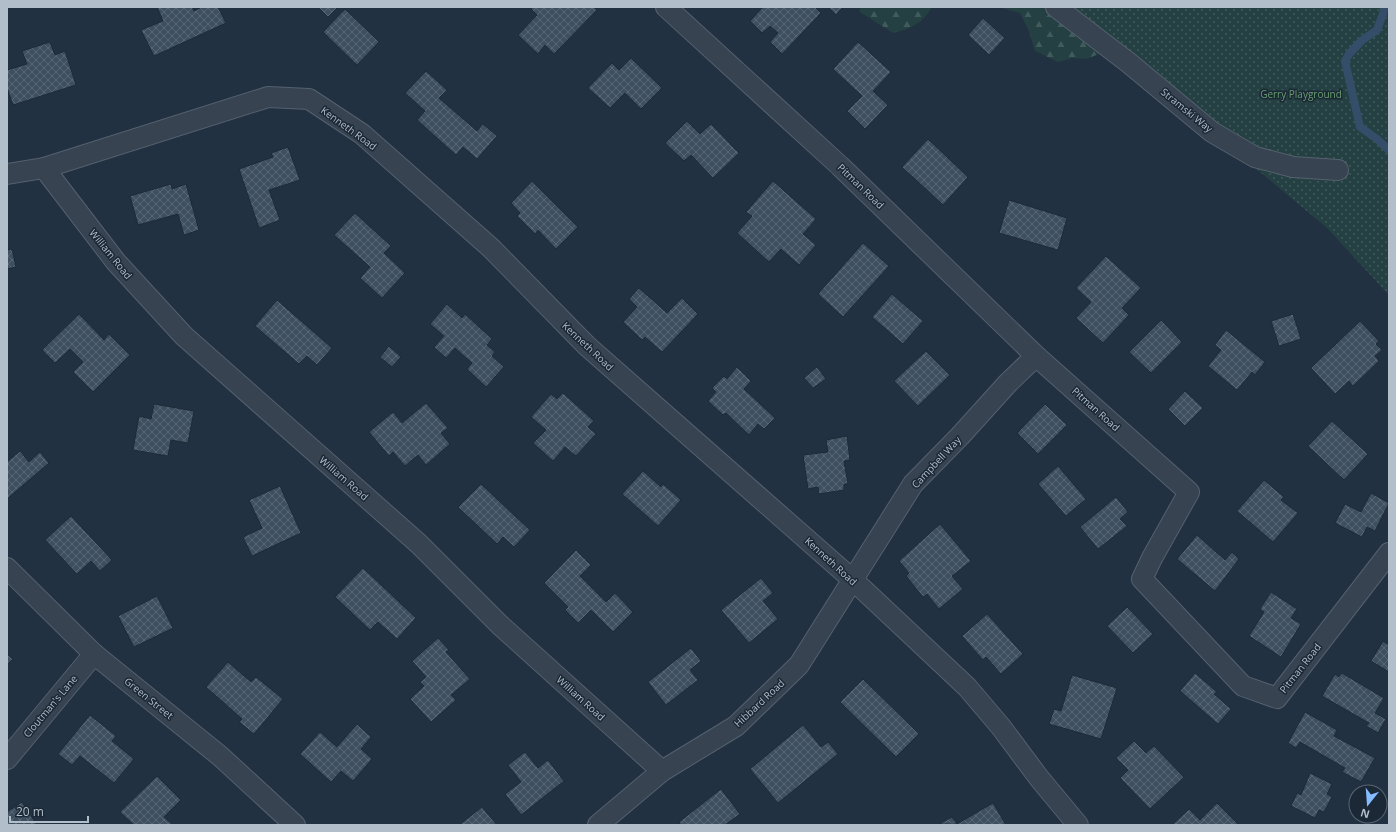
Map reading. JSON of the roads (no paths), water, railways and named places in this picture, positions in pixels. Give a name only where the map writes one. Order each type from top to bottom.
[{"type":"street","name":"Pitman Road","points":[[666,7],[840,166],[1036,356],[1189,492],[1142,579],[1243,686],[1277,698],[1389,553]]},
{"type":"street","name":"Stramski Way","points":[[1056,7],[1129,63],[1212,132],[1255,157],[1293,167],[1338,170]]},
{"type":"street","name":"Kenneth Road","points":[[7,174],[44,168],[268,97],[309,99],[362,134],[491,248],[586,346],[853,580],[967,687],[1001,727],[1039,778],[1078,825]]},
{"type":"street","name":"William Road","points":[[44,168],[116,262],[184,336],[419,544],[500,625],[662,771]]},
{"type":"street","name":"Campbell Way","points":[[853,580],[913,484],[960,436],[1008,383],[1036,356]]},
{"type":"street","name":"Green Street","points":[[7,568],[94,654],[220,756],[294,825]]},
{"type":"street","name":"Hibbard Road","points":[[598,825],[662,771],[736,726],[799,665],[853,580]]},
{"type":"street","name":"Cloutman's Lane","points":[[7,759],[94,654]]},
{"type":"water","points":[[1384,7],[1388,7],[1386,16],[1378,33],[1365,43],[1349,61],[1362,126],[1379,137],[1389,147],[1389,150],[1360,127],[1345,61],[1349,54],[1361,41],[1377,30]]},
{"type":"waterway","points":[[1384,7],[1377,30],[1361,41],[1349,54],[1345,61],[1360,127],[1389,150]]},
{"type":"park label","name":"Gerry Playground","points":[[1301,94]]}]
